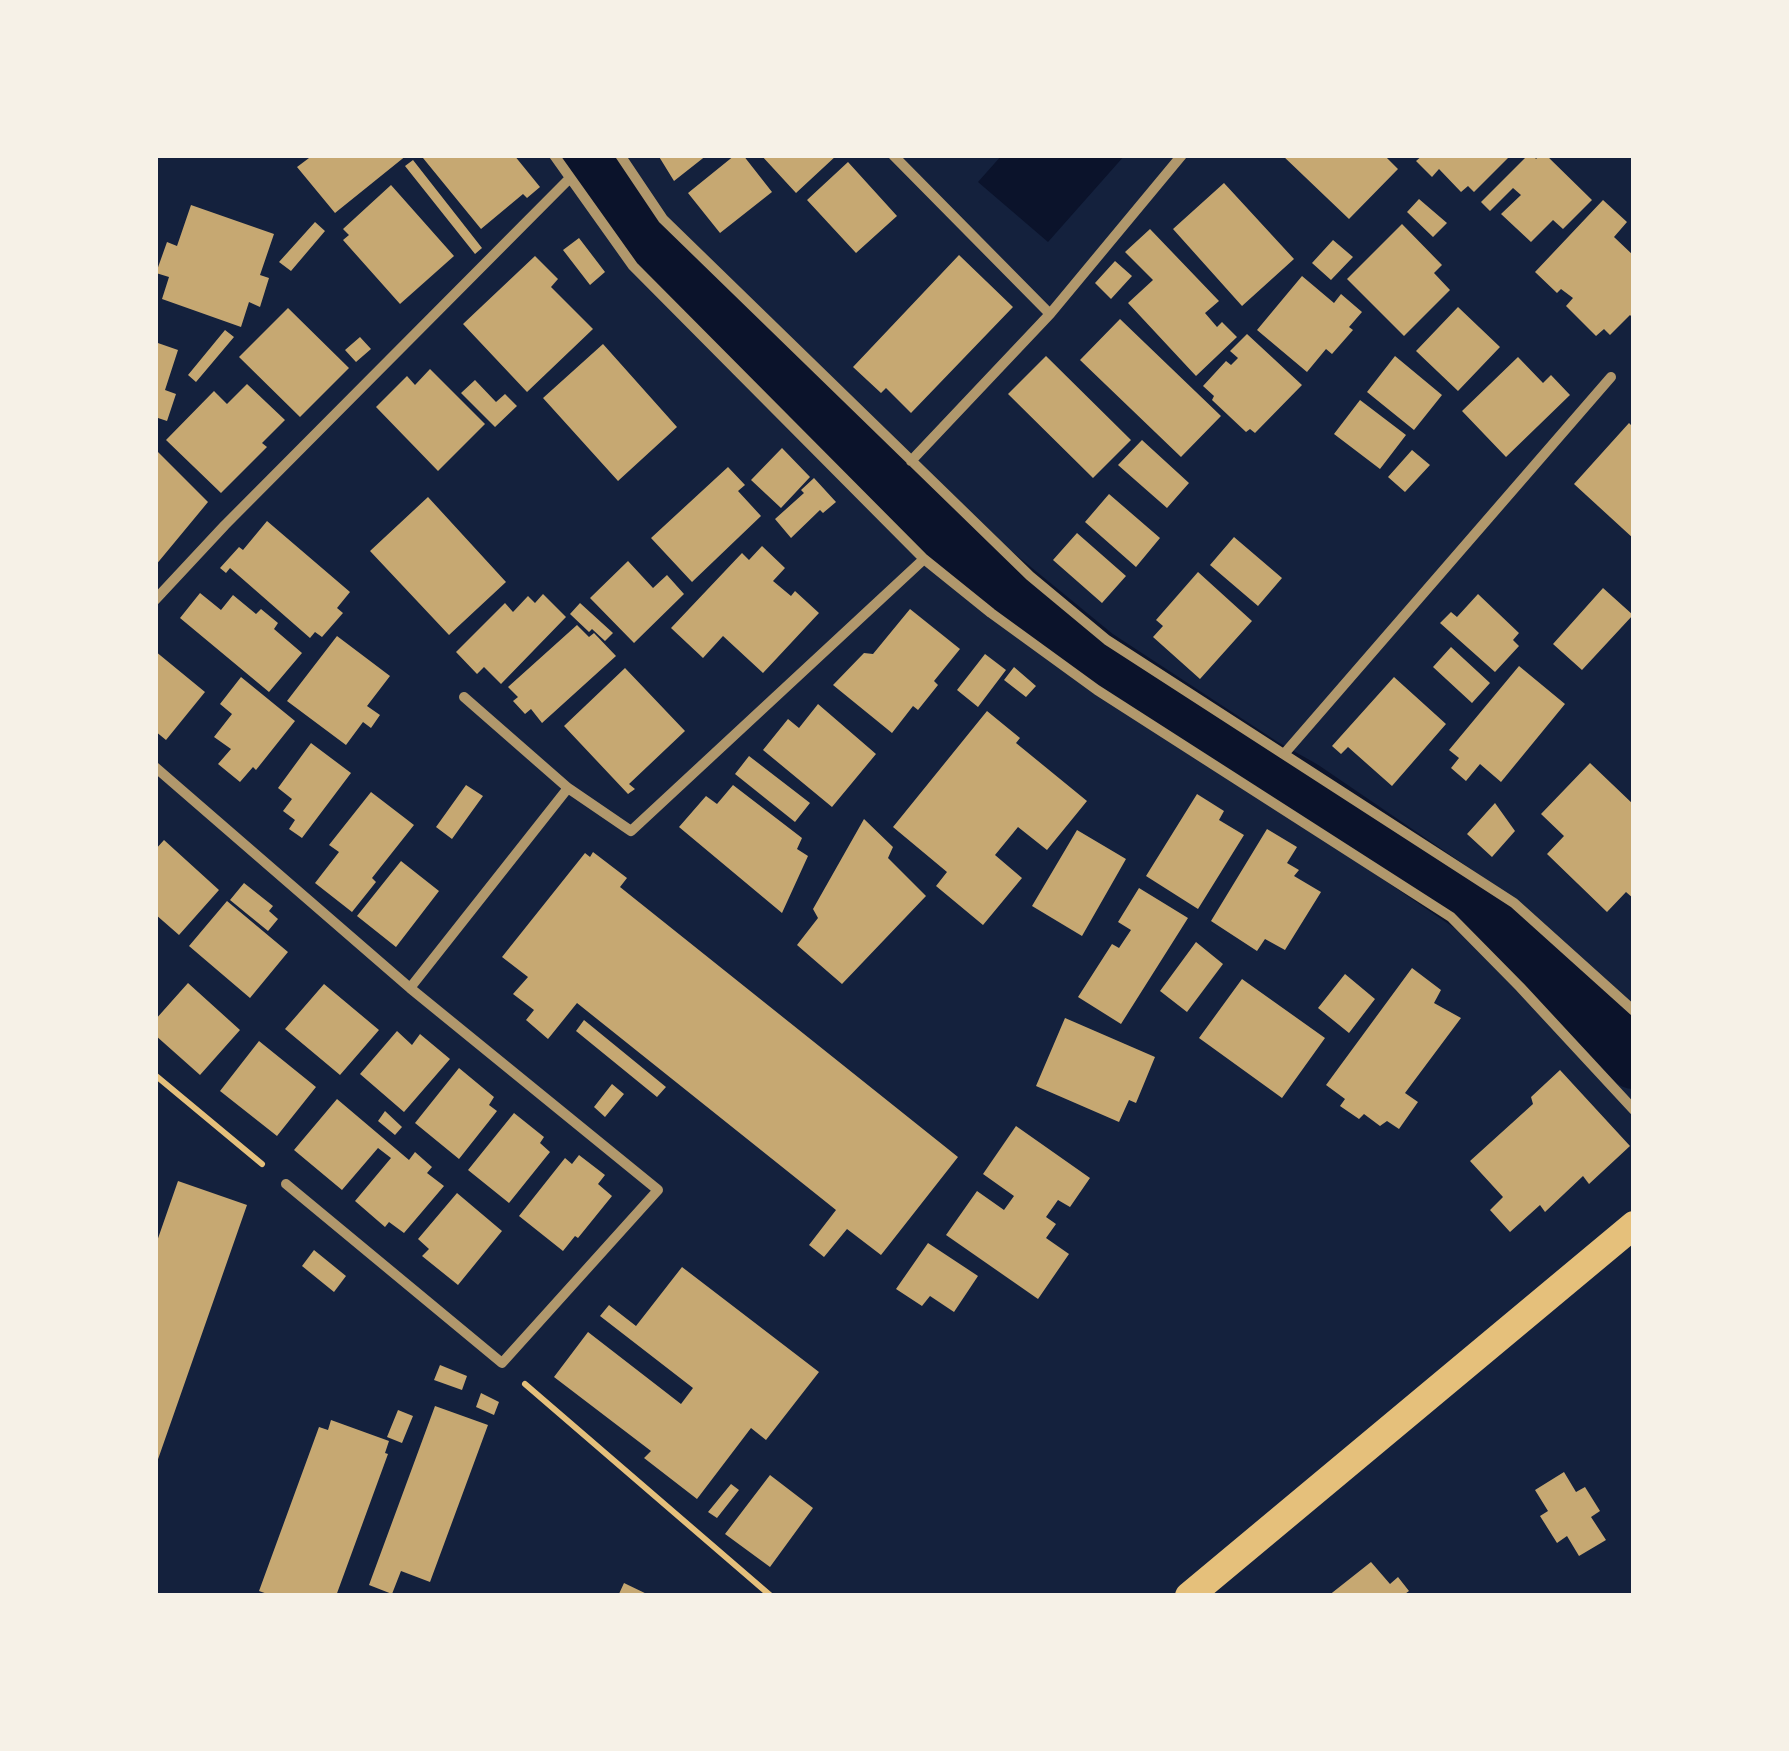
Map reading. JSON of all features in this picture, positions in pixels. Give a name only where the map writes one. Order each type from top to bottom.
[{"type":"highway","points":[[1189,1596],[1634,1225]]},
{"type":"street","points":[[554,155],[633,266],[924,560],[1097,690],[1451,917],[1634,1110]]},
{"type":"street","points":[[620,155],[662,219],[1030,576],[1107,640],[1514,903],[1634,1011]]},
{"type":"street","points":[[894,155],[1050,314]]},
{"type":"street","points":[[912,461],[1050,314],[1182,155]]},
{"type":"street","points":[[155,600],[569,179]]},
{"type":"street","points":[[1284,754],[1611,377]]},
{"type":"street","points":[[464,697],[568,788],[630,831],[924,560]]},
{"type":"street","points":[[155,767],[410,988],[658,1190],[502,1363],[286,1184]]},
{"type":"street","points":[[410,988],[568,788]]},
{"type":"path","points":[[155,1075],[286,1184]]},
{"type":"path","points":[[494,1357],[771,1596]]},
{"type":"water","points":[[1002,155],[1125,155],[1048,242],[978,182]]},
{"type":"building","points":[[313,155],[407,155],[335,213],[297,167]]},
{"type":"building","points":[[514,155],[540,187],[527,198],[523,194],[481,229],[423,158]]},
{"type":"building","points":[[658,155],[707,155],[674,181]]},
{"type":"building","points":[[735,155],[743,155],[772,192],[720,233],[688,193]]},
{"type":"building","points":[[761,155],[837,155],[796,193]]},
{"type":"building","points":[[1282,155],[1384,155],[1398,169],[1349,219]]},
{"type":"building","points":[[1423,155],[1511,155],[1474,192],[1468,186],[1461,192],[1439,169],[1432,177],[1416,161]]},
{"type":"building","points":[[1528,155],[1536,159],[1546,155],[1592,200],[1563,229],[1553,220],[1531,242],[1501,214],[1521,195],[1513,188],[1490,211],[1481,202]]},
{"type":"building","points":[[413,160],[482,248],[475,254],[405,166]]},
{"type":"building","points":[[848,162],[897,216],[856,253],[807,200]]},
{"type":"building","points":[[1224,183],[1294,259],[1242,306],[1173,229]]},
{"type":"building","points":[[391,185],[454,256],[400,304],[343,240],[349,235],[343,229]]},
{"type":"building","points":[[1419,199],[1447,223],[1433,237],[1407,212]]},
{"type":"building","points":[[1603,200],[1627,222],[1614,237],[1634,256],[1634,319],[1630,315],[1610,335],[1604,329],[1596,336],[1566,306],[1573,298],[1561,289],[1557,293],[1535,272]]},
{"type":"building","points":[[191,205],[274,234],[260,275],[269,278],[260,307],[249,302],[241,327],[162,299],[169,277],[156,273],[167,242],[177,246]]},
{"type":"building","points":[[315,222],[325,231],[291,271],[279,262]]},
{"type":"building","points":[[1402,224],[1442,265],[1434,273],[1450,290],[1404,336],[1347,279]]},
{"type":"building","points":[[1150,229],[1219,301],[1205,313],[1217,327],[1222,322],[1237,337],[1196,376],[1128,303],[1153,280],[1125,252]]},
{"type":"building","points":[[579,238],[605,272],[590,285],[563,250]]},
{"type":"building","points":[[1333,240],[1353,257],[1331,280],[1312,263]]},
{"type":"building","points":[[959,255],[1013,307],[911,413],[886,388],[881,393],[853,367]]},
{"type":"building","points":[[535,256],[558,279],[551,287],[593,329],[527,392],[463,324]]},
{"type":"building","points":[[1115,261],[1132,276],[1111,299],[1095,283]]},
{"type":"building","points":[[1302,276],[1334,303],[1341,294],[1362,312],[1349,327],[1353,330],[1332,354],[1326,349],[1307,372],[1257,330]]},
{"type":"building","points":[[1458,307],[1500,347],[1458,391],[1416,351]]},
{"type":"building","points":[[288,308],[349,368],[300,417],[239,357]]},
{"type":"building","points":[[1120,319],[1221,416],[1181,457],[1080,360]]},
{"type":"building","points":[[225,330],[234,337],[196,382],[188,375]]},
{"type":"building","points":[[1247,334],[1302,385],[1255,433],[1250,429],[1246,432],[1203,386],[1226,361],[1231,365],[1238,358],[1230,351]]},
{"type":"building","points":[[360,337],[371,349],[356,362],[345,350]]},
{"type":"building","points":[[155,342],[178,350],[165,390],[176,394],[167,421],[155,417]]},
{"type":"building","points":[[603,344],[677,427],[618,481],[543,398]]},
{"type":"building","points":[[1046,356],[1131,440],[1093,478],[1008,394]]},
{"type":"building","points":[[1395,356],[1442,395],[1414,430],[1367,392]]},
{"type":"building","points":[[1518,357],[1543,383],[1551,375],[1570,395],[1506,457],[1462,411]]},
{"type":"building","points":[[430,369],[485,424],[438,471],[376,407],[407,376],[415,385]]},
{"type":"building","points":[[475,380],[496,402],[505,394],[517,406],[495,427],[461,393]]},
{"type":"building","points":[[247,384],[285,420],[262,443],[267,447],[221,493],[166,440],[214,391],[227,404]]},
{"type":"building","points":[[1360,400],[1406,435],[1380,469],[1334,434]]},
{"type":"building","points":[[1629,423],[1634,428],[1634,539],[1574,484]]},
{"type":"building","points":[[1142,440],[1189,483],[1167,508],[1118,465]]},
{"type":"building","points":[[782,448],[810,477],[781,508],[751,480]]},
{"type":"building","points":[[1412,450],[1430,465],[1405,492],[1388,477]]},
{"type":"building","points":[[155,453],[208,502],[155,566]]},
{"type":"building","points":[[728,467],[745,485],[738,491],[761,516],[692,582],[651,538]]},
{"type":"building","points":[[814,478],[836,502],[823,513],[820,510],[791,538],[775,519],[804,493],[801,490]]},
{"type":"building","points":[[1109,494],[1160,538],[1136,567],[1085,522]]},
{"type":"building","points":[[428,497],[506,582],[449,635],[370,551]]},
{"type":"building","points":[[267,521],[350,592],[337,608],[343,613],[322,637],[315,632],[310,638],[230,568],[226,573],[220,568],[239,547],[243,550]]},
{"type":"building","points":[[1077,533],[1126,576],[1102,603],[1053,560]]},
{"type":"building","points":[[1234,537],[1282,578],[1258,606],[1210,565]]},
{"type":"building","points":[[762,546],[785,568],[773,581],[791,596],[795,591],[819,613],[763,673],[723,636],[703,658],[671,628],[742,553],[749,560]]},
{"type":"building","points":[[628,561],[653,588],[667,575],[684,594],[634,643],[590,598]]},
{"type":"building","points":[[1198,572],[1252,621],[1200,679],[1153,637],[1163,626],[1156,620]]},
{"type":"building","points":[[1603,588],[1633,615],[1582,670],[1553,644]]},
{"type":"building","points":[[200,593],[221,610],[233,595],[256,614],[261,609],[278,623],[274,629],[302,653],[269,692],[180,618]]},
{"type":"building","points":[[543,594],[566,617],[501,684],[484,667],[477,674],[456,652],[505,603],[513,612],[528,596],[535,603]]},
{"type":"building","points":[[1478,594],[1519,633],[1513,640],[1519,646],[1495,672],[1440,623],[1451,612],[1457,617]]},
{"type":"building","points":[[580,603],[613,633],[605,641],[570,614]]},
{"type":"building","points":[[910,609],[960,649],[934,681],[938,685],[918,710],[913,706],[892,733],[833,685],[864,653],[873,654]]},
{"type":"building","points":[[577,625],[589,637],[594,633],[616,656],[542,723],[531,709],[525,714],[513,701],[518,697],[508,687]]},
{"type":"building","points":[[337,636],[390,676],[367,706],[380,715],[371,728],[363,722],[346,745],[287,701]]},
{"type":"building","points":[[1451,647],[1490,683],[1472,703],[1433,667]]},
{"type":"building","points":[[155,651],[205,692],[166,740],[155,731]]},
{"type":"building","points":[[985,654],[1006,670],[978,707],[957,690]]},
{"type":"building","points":[[1519,666],[1565,704],[1501,782],[1480,764],[1466,781],[1451,768],[1459,758],[1449,750]]},
{"type":"building","points":[[1014,667],[1036,686],[1026,697],[1004,680]]},
{"type":"building","points":[[625,668],[685,731],[629,784],[635,789],[628,794],[564,726]]},
{"type":"building","points":[[241,677],[295,721],[256,770],[253,767],[240,782],[218,764],[231,749],[214,737],[232,714],[220,704]]},
{"type":"building","points":[[1394,677],[1446,724],[1392,786],[1348,747],[1341,754],[1332,746]]},
{"type":"building","points":[[818,704],[876,754],[832,807],[763,750],[788,719],[799,728]]},
{"type":"building","points":[[987,711],[1020,738],[1016,743],[1087,801],[1047,850],[1018,827],[995,855],[1022,878],[983,925],[936,886],[947,872],[893,827]]},
{"type":"building","points":[[311,743],[351,773],[302,838],[289,829],[295,820],[283,811],[292,799],[278,788]]},
{"type":"building","points":[[749,756],[810,803],[795,822],[735,774]]},
{"type":"building","points":[[1590,763],[1634,805],[1634,899],[1626,892],[1607,912],[1547,854],[1564,836],[1541,814]]},
{"type":"building","points":[[466,785],[483,796],[452,839],[436,827]]},
{"type":"building","points":[[733,785],[802,838],[797,849],[808,856],[782,913],[679,827],[706,796],[717,804]]},
{"type":"building","points":[[371,792],[414,825],[372,878],[376,882],[352,912],[315,883],[339,852],[329,845]]},
{"type":"building","points":[[1197,794],[1224,811],[1219,820],[1244,835],[1198,909],[1146,876]]},
{"type":"building","points":[[1495,803],[1515,831],[1492,857],[1467,834]]},
{"type":"building","points":[[864,819],[893,847],[888,858],[926,896],[842,984],[797,945],[818,918],[813,909]]},
{"type":"building","points":[[1267,829],[1297,847],[1287,863],[1299,870],[1294,876],[1321,892],[1285,950],[1265,939],[1257,951],[1211,921]]},
{"type":"building","points":[[1077,830],[1126,859],[1082,936],[1032,906]]},
{"type":"building","points":[[164,840],[219,890],[179,935],[155,914],[155,850]]},
{"type":"building","points":[[593,852],[627,878],[620,887],[958,1157],[881,1255],[847,1229],[824,1257],[809,1245],[836,1210],[577,1003],[548,1039],[526,1020],[534,1010],[513,994],[528,977],[502,957],[585,853],[590,857]]},
{"type":"building","points":[[401,861],[439,891],[396,947],[357,916]]},
{"type":"building","points":[[244,883],[273,906],[269,911],[278,919],[268,931],[230,900]]},
{"type":"building","points":[[1139,888],[1188,918],[1121,1024],[1078,997],[1112,944],[1119,948],[1131,930],[1118,922]]},
{"type":"building","points":[[227,901],[288,952],[250,998],[189,946]]},
{"type":"building","points":[[1196,942],[1223,964],[1187,1012],[1160,991]]},
{"type":"building","points":[[1412,968],[1441,990],[1434,1003],[1461,1018],[1405,1093],[1418,1102],[1399,1129],[1387,1121],[1380,1126],[1364,1114],[1359,1119],[1340,1106],[1345,1099],[1326,1085]]},
{"type":"building","points":[[1345,974],[1375,999],[1349,1033],[1318,1008]]},
{"type":"building","points":[[1242,979],[1325,1038],[1282,1098],[1199,1038]]},
{"type":"building","points":[[188,983],[240,1030],[200,1075],[155,1035],[155,1020]]},
{"type":"building","points":[[324,984],[379,1030],[340,1075],[285,1029]]},
{"type":"building","points":[[1065,1018],[1155,1057],[1136,1103],[1129,1100],[1119,1122],[1036,1086]]},
{"type":"building","points":[[584,1020],[666,1087],[657,1097],[576,1031]]},
{"type":"building","points":[[397,1031],[412,1045],[420,1034],[450,1059],[404,1112],[360,1074]]},
{"type":"building","points":[[259,1041],[316,1087],[277,1136],[220,1091]]},
{"type":"building","points":[[459,1068],[494,1097],[489,1105],[497,1111],[459,1159],[415,1123]]},
{"type":"building","points":[[1560,1070],[1630,1146],[1589,1184],[1583,1176],[1545,1212],[1540,1205],[1510,1232],[1490,1210],[1503,1197],[1470,1161],[1533,1104],[1531,1097]]},
{"type":"building","points":[[612,1084],[624,1094],[605,1117],[594,1107]]},
{"type":"building","points":[[337,1099],[409,1160],[415,1152],[432,1167],[427,1173],[444,1186],[404,1233],[389,1222],[385,1227],[355,1201],[391,1158],[378,1148],[342,1190],[294,1150]]},
{"type":"building","points":[[385,1111],[402,1127],[395,1135],[378,1121]]},
{"type":"building","points":[[514,1113],[544,1137],[540,1143],[550,1152],[509,1203],[468,1170]]},
{"type":"building","points":[[1016,1126],[1090,1178],[1070,1207],[1058,1200],[1046,1217],[1056,1224],[1046,1238],[1069,1254],[1038,1299],[946,1235],[977,1191],[1004,1210],[1014,1196],[983,1174]]},
{"type":"building","points":[[579,1155],[605,1175],[598,1184],[612,1196],[563,1251],[519,1216],[565,1158],[572,1164]]},
{"type":"building","points":[[178,1181],[247,1205],[156,1465],[155,1247]]},
{"type":"building","points":[[457,1193],[502,1231],[458,1285],[422,1256],[429,1249],[418,1239]]},
{"type":"building","points":[[928,1243],[978,1276],[954,1312],[930,1296],[922,1306],[896,1289]]},
{"type":"building","points":[[314,1250],[346,1276],[334,1292],[302,1266]]},
{"type":"building","points":[[682,1267],[819,1372],[766,1440],[751,1428],[697,1499],[644,1458],[651,1451],[554,1377],[588,1332],[681,1404],[693,1388],[600,1316],[609,1305],[636,1326]]},
{"type":"building","points":[[440,1365],[467,1376],[462,1390],[434,1380]]},
{"type":"building","points":[[481,1393],[499,1402],[494,1415],[476,1407]]},
{"type":"building","points":[[435,1406],[488,1425],[430,1582],[401,1571],[392,1594],[369,1585]]},
{"type":"building","points":[[398,1410],[413,1416],[402,1443],[387,1437]]},
{"type":"building","points":[[331,1420],[389,1441],[385,1453],[388,1454],[336,1596],[273,1596],[259,1591],[319,1427],[328,1430]]},
{"type":"building","points":[[1564,1472],[1576,1492],[1585,1487],[1600,1511],[1591,1517],[1606,1540],[1579,1556],[1567,1536],[1557,1543],[1540,1516],[1548,1511],[1535,1490]]},
{"type":"building","points":[[770,1475],[813,1508],[770,1567],[725,1534]]},
{"type":"building","points":[[731,1484],[739,1490],[717,1518],[708,1512]]},
{"type":"building","points":[[1371,1562],[1390,1584],[1398,1577],[1409,1591],[1402,1596],[1328,1596]]},
{"type":"building","points":[[624,1583],[651,1596],[618,1596]]},
{"type":"waterway","points":[[587,155],[632,223],[941,531],[1095,657],[1302,789],[1503,926],[1634,1060]]}]
